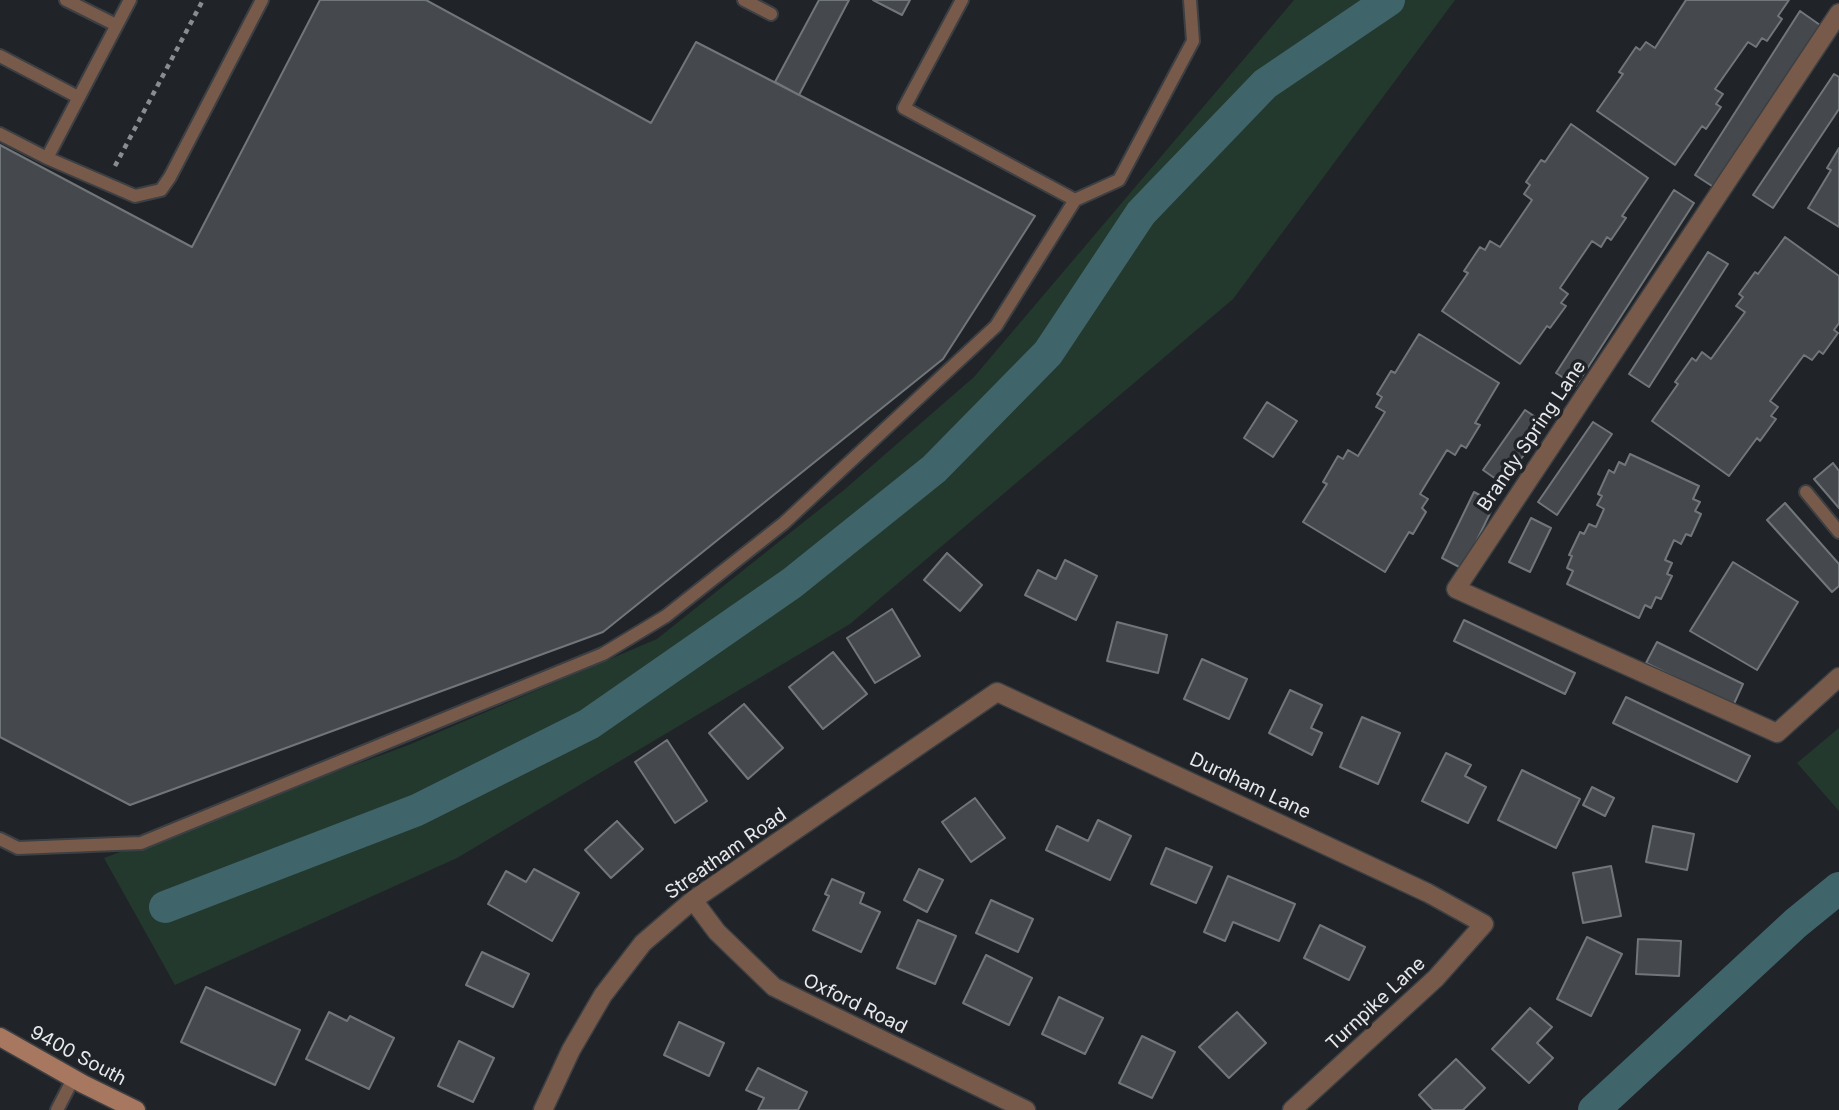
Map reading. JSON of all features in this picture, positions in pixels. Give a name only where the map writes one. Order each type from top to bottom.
[{"type":"street","name":"Brandy Spring Lane","points":[[1839,13],[1456,589],[1777,733],[1839,677]]},
{"type":"street","name":"Streatham Road","points":[[543,1110],[571,1050],[603,995],[643,943],[693,900],[997,692]]},
{"type":"street","name":"Durdham Lane","points":[[997,692],[1429,893],[1484,924]]},
{"type":"street","name":"Oxford Road","points":[[693,900],[726,943],[774,988],[1026,1110]]},
{"type":"street","name":"Turnpike Lane","points":[[1292,1110],[1436,978],[1484,924]]},
{"type":"street","name":"9400 South","points":[[0,1037],[73,1079],[136,1110]]},
{"type":"lane","points":[[66,0],[116,25]]},
{"type":"lane","points":[[47,158],[130,0]]},
{"type":"lane","points":[[0,134],[47,158],[135,196],[161,190],[262,0]]},
{"type":"lane","points":[[744,0],[771,14]]},
{"type":"lane","points":[[962,0],[904,108],[1075,200]]},
{"type":"lane","points":[[0,839],[19,848],[141,843],[603,654],[666,615],[784,523],[996,326],[1075,200],[1119,180],[1194,41],[1190,0]]},
{"type":"lane","points":[[0,56],[78,97]]},
{"type":"lane","points":[[1806,492],[1839,533]]},
{"type":"lane","points":[[57,1110],[73,1079]]},
{"type":"path","points":[[106,183],[203,0]]},
{"type":"green space","points":[[1294,0],[1455,0],[1233,299],[850,624],[457,858],[175,985],[104,858],[411,744],[657,639],[844,490],[974,377]]},
{"type":"green space","points":[[1839,728],[1839,811],[1797,763]]},
{"type":"building","points":[[320,0],[426,0],[651,123],[696,42],[1035,216],[943,359],[603,632],[130,805],[0,737],[0,145],[192,247]]},
{"type":"building","points":[[819,0],[849,0],[799,95],[775,82]]},
{"type":"building","points":[[873,0],[910,0],[902,15]]},
{"type":"building","points":[[1686,0],[1789,0],[1778,16],[1782,19],[1767,41],[1762,38],[1756,47],[1748,42],[1715,89],[1723,94],[1716,104],[1721,107],[1706,129],[1702,126],[1675,165],[1597,111],[1623,74],[1619,72],[1636,47],[1640,50],[1646,42],[1655,48]]},
{"type":"building","points":[[1800,11],[1820,25],[1715,188],[1695,175]]},
{"type":"building","points":[[1834,74],[1839,77],[1839,109],[1773,208],[1753,195]]},
{"type":"building","points":[[1571,124],[1648,178],[1622,216],[1626,218],[1611,240],[1607,237],[1601,247],[1592,241],[1560,288],[1568,294],[1561,303],[1566,306],[1550,328],[1547,326],[1520,364],[1442,311],[1468,273],[1464,271],[1480,247],[1485,250],[1490,241],[1500,247],[1532,200],[1524,194],[1530,185],[1526,182],[1541,160],[1545,162]]},
{"type":"building","points":[[1839,148],[1839,227],[1808,208],[1831,170],[1827,168]]},
{"type":"building","points":[[1674,190],[1694,203],[1576,386],[1556,373]]},
{"type":"building","points":[[1785,237],[1839,276],[1839,323],[1834,330],[1838,333],[1823,354],[1819,351],[1812,360],[1804,355],[1770,401],[1778,407],[1771,416],[1776,419],[1760,441],[1757,438],[1729,476],[1652,421],[1678,384],[1675,382],[1692,358],[1696,361],[1702,352],[1711,359],[1745,312],[1736,306],[1743,297],[1739,294],[1755,272],[1758,274]]},
{"type":"building","points":[[1708,252],[1728,264],[1649,387],[1629,374]]},
{"type":"building","points":[[1419,334],[1499,383],[1475,423],[1480,425],[1466,448],[1461,445],[1455,455],[1447,450],[1420,494],[1428,499],[1422,508],[1426,512],[1413,534],[1409,532],[1385,572],[1303,522],[1327,484],[1323,482],[1338,456],[1343,459],[1348,450],[1358,456],[1385,412],[1376,407],[1382,397],[1377,394],[1391,371],[1395,373]]},
{"type":"building","points":[[1267,402],[1297,421],[1273,457],[1244,438]]},
{"type":"building","points":[[1525,410],[1546,424],[1503,484],[1483,470]]},
{"type":"building","points":[[1593,422],[1612,434],[1557,515],[1538,502]]},
{"type":"building","points":[[1630,454],[1699,486],[1693,499],[1700,502],[1695,511],[1701,514],[1691,536],[1686,534],[1681,544],[1674,540],[1665,560],[1672,563],[1667,574],[1672,576],[1661,599],[1656,597],[1651,608],[1645,605],[1639,618],[1567,584],[1573,571],[1567,568],[1572,556],[1569,555],[1580,532],[1584,534],[1589,524],[1596,527],[1604,509],[1597,505],[1602,496],[1598,494],[1609,470],[1614,473],[1619,462],[1625,465]]},
{"type":"building","points":[[1833,463],[1839,471],[1839,508],[1814,479]]},
{"type":"building","points":[[1474,492],[1495,503],[1463,569],[1442,558]]},
{"type":"building","points":[[1785,503],[1839,564],[1839,586],[1832,592],[1767,520]]},
{"type":"building","points":[[1531,518],[1551,528],[1530,572],[1509,562]]},
{"type":"building","points":[[947,553],[982,585],[960,611],[924,580]]},
{"type":"building","points":[[1065,560],[1097,576],[1076,620],[1025,595],[1038,570],[1056,579]]},
{"type":"building","points":[[1733,562],[1798,602],[1757,670],[1690,631]]},
{"type":"building","points":[[892,609],[920,656],[875,683],[847,638]]},
{"type":"building","points":[[1464,620],[1575,673],[1565,694],[1454,641]]},
{"type":"building","points":[[1117,622],[1167,635],[1158,673],[1107,661]]},
{"type":"building","points":[[1657,642],[1743,684],[1733,706],[1646,663]]},
{"type":"building","points":[[833,652],[867,694],[823,729],[789,687]]},
{"type":"building","points":[[1202,659],[1247,679],[1229,719],[1184,699]]},
{"type":"building","points":[[1290,690],[1322,705],[1311,728],[1322,733],[1312,755],[1269,733]]},
{"type":"building","points":[[1626,697],[1750,756],[1737,782],[1613,723]]},
{"type":"building","points":[[744,704],[783,748],[748,779],[709,733]]},
{"type":"building","points":[[1362,717],[1400,733],[1378,784],[1340,767]]},
{"type":"building","points":[[667,740],[707,801],[675,823],[635,762]]},
{"type":"building","points":[[1446,753],[1471,765],[1465,776],[1486,787],[1468,823],[1422,801]]},
{"type":"building","points":[[1522,770],[1580,799],[1556,848],[1498,820]]},
{"type":"building","points":[[1592,787],[1614,798],[1605,816],[1583,805]]},
{"type":"building","points":[[975,798],[1005,838],[971,862],[942,822]]},
{"type":"building","points":[[1098,820],[1131,836],[1110,880],[1046,850],[1057,826],[1088,841]]},
{"type":"building","points":[[617,821],[643,849],[611,878],[585,850]]},
{"type":"building","points":[[1653,826],[1694,834],[1687,870],[1646,862]]},
{"type":"building","points":[[1166,848],[1212,867],[1196,903],[1151,884]]},
{"type":"building","points":[[1611,866],[1621,916],[1583,923],[1573,873]]},
{"type":"building","points":[[534,869],[579,893],[552,941],[488,904],[506,871],[526,882]]},
{"type":"building","points":[[919,869],[943,880],[927,912],[904,900]]},
{"type":"building","points":[[1228,876],[1295,904],[1279,941],[1233,922],[1225,941],[1204,932]]},
{"type":"building","points":[[832,879],[864,893],[860,903],[880,912],[861,952],[813,930],[829,896],[825,894]]},
{"type":"building","points":[[991,900],[1033,919],[1018,952],[976,933]]},
{"type":"building","points":[[918,920],[956,936],[935,984],[897,968]]},
{"type":"building","points":[[1320,925],[1365,947],[1349,980],[1304,958]]},
{"type":"building","points":[[1587,937],[1622,954],[1591,1016],[1557,999]]},
{"type":"building","points":[[1638,939],[1681,941],[1679,976],[1636,974]]},
{"type":"building","points":[[482,952],[529,974],[513,1007],[466,985]]},
{"type":"building","points":[[986,955],[1032,978],[1009,1025],[963,1003]]},
{"type":"building","points":[[206,987],[300,1030],[275,1085],[181,1042]]},
{"type":"building","points":[[1059,997],[1103,1018],[1085,1054],[1042,1034]]},
{"type":"building","points":[[1530,1008],[1552,1027],[1537,1043],[1553,1058],[1529,1083],[1492,1049]]},
{"type":"building","points":[[329,1012],[347,1021],[350,1016],[394,1038],[369,1089],[306,1059]]},
{"type":"building","points":[[1237,1012],[1266,1043],[1229,1078],[1199,1047]]},
{"type":"building","points":[[679,1022],[724,1043],[709,1076],[664,1055]]},
{"type":"building","points":[[1142,1036],[1175,1052],[1152,1098],[1119,1083]]},
{"type":"building","points":[[459,1041],[494,1058],[473,1102],[438,1086]]},
{"type":"building","points":[[1456,1059],[1485,1088],[1463,1110],[1433,1110],[1419,1095]]},
{"type":"building","points":[[758,1068],[807,1092],[798,1110],[758,1110],[764,1098],[746,1090]]},
{"type":"waterway","points":[[165,907],[417,810],[589,724],[792,583],[934,469],[1048,353],[1141,213],[1265,84],[1389,0]]},
{"type":"waterway","points":[[1594,1110],[1796,923],[1839,888]]}]
